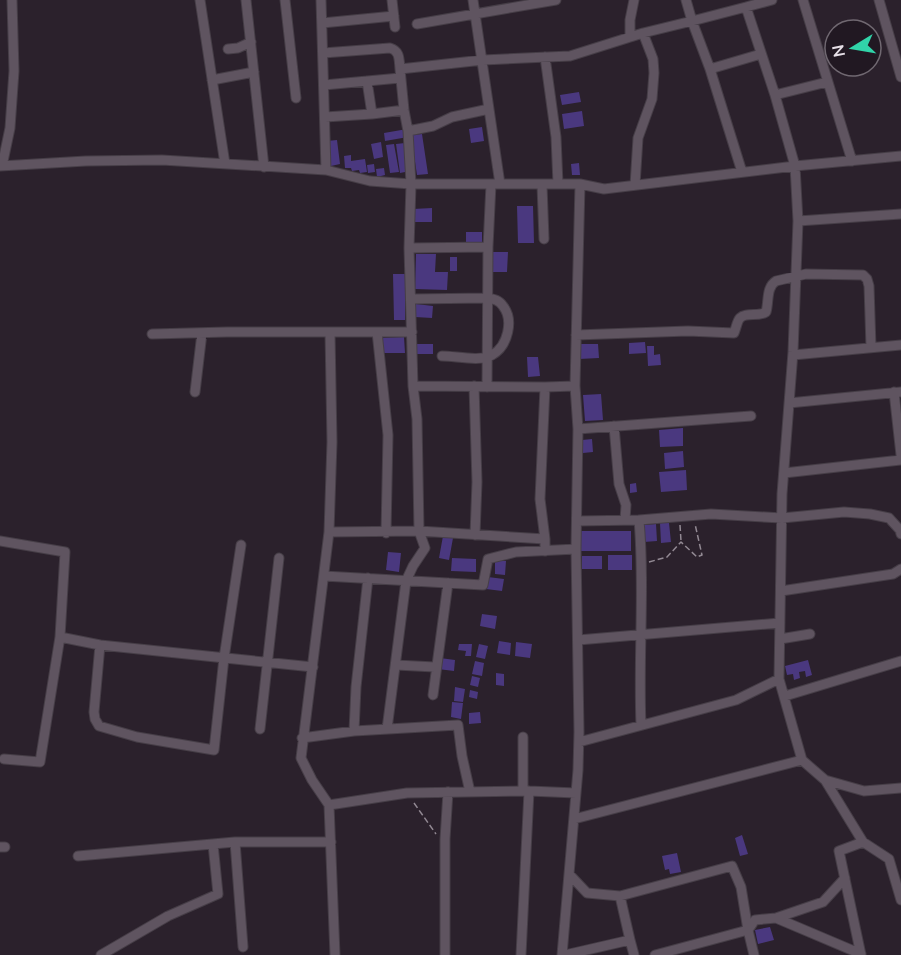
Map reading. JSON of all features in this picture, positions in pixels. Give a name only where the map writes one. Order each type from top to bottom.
[{"type":"street","points":[[12,0],[14,71],[10,128],[1,166],[86,161],[162,160],[326,170],[370,181],[411,184],[580,184],[604,189],[901,156]]},
{"type":"street","points":[[200,0],[225,164]]},
{"type":"street","points":[[246,0],[264,167]]},
{"type":"street","points":[[285,0],[296,98]]},
{"type":"street","points":[[321,0],[326,170]]},
{"type":"street","points":[[392,0],[395,27]]},
{"type":"street","points":[[474,0],[489,109],[496,184],[488,247],[487,387]]},
{"type":"street","points":[[417,24],[556,0]]},
{"type":"street","points":[[630,37],[630,20],[634,0]]},
{"type":"street","points":[[686,0],[710,69],[741,172]]},
{"type":"street","points":[[324,85],[367,81],[483,60],[570,56],[643,33],[772,0]]},
{"type":"street","points":[[803,0],[852,161]]},
{"type":"street","points":[[879,0],[901,77]]},
{"type":"street","points":[[746,7],[795,166],[798,221],[793,355],[782,518],[779,679],[802,759],[825,780],[863,842],[889,859],[901,897]]},
{"type":"street","points":[[322,23],[394,16]]},
{"type":"street","points":[[635,185],[638,138],[652,99],[654,73],[653,58],[643,33]]},
{"type":"street","points":[[228,49],[238,48],[251,42]]},
{"type":"street","points":[[323,53],[390,48],[396,50],[399,54],[408,131],[411,184],[409,248],[413,386],[417,419],[419,531],[424,548],[406,581],[387,729]]},
{"type":"street","points":[[710,69],[761,54]]},
{"type":"street","points":[[545,57],[555,137],[558,184]]},
{"type":"street","points":[[213,80],[254,72]]},
{"type":"street","points":[[367,81],[372,114]]},
{"type":"street","points":[[775,95],[827,82]]},
{"type":"street","points":[[408,131],[433,126],[452,117],[489,109]]},
{"type":"street","points":[[325,117],[404,110]]},
{"type":"street","points":[[580,184],[575,386],[578,429],[576,549],[579,742],[563,955],[630,940]]},
{"type":"street","points":[[542,185],[544,239]]},
{"type":"street","points":[[798,221],[901,214]]},
{"type":"street","points":[[409,248],[488,247]]},
{"type":"street","points":[[576,335],[688,331],[734,333],[741,317],[763,315],[766,312],[772,283],[796,275],[862,275],[867,279],[869,286],[871,347]]},
{"type":"street","points":[[411,299],[487,298],[498,300],[505,307],[508,333],[503,346],[494,355],[486,358],[442,356]]},
{"type":"street","points":[[377,332],[388,435],[386,533]]},
{"type":"street","points":[[152,334],[412,332]]},
{"type":"street","points":[[195,392],[202,333]]},
{"type":"street","points":[[330,333],[332,442],[329,532],[301,758],[312,780],[329,805],[335,955]]},
{"type":"street","points":[[793,355],[901,345]]},
{"type":"street","points":[[413,386],[575,386]]},
{"type":"street","points":[[474,386],[477,483],[475,535]]},
{"type":"street","points":[[545,387],[540,499],[546,539],[545,551]]},
{"type":"street","points":[[789,403],[898,392],[901,455]]},
{"type":"street","points":[[578,429],[750,416]]},
{"type":"street","points":[[614,426],[619,484],[626,505],[625,520]]},
{"type":"street","points":[[784,473],[901,460]]},
{"type":"street","points":[[577,521],[732,515],[782,518],[844,512],[889,518],[901,534]]},
{"type":"street","points":[[639,520],[643,564],[640,635],[641,725]]},
{"type":"street","points":[[329,532],[419,531],[546,539]]},
{"type":"street","points":[[0,541],[65,552],[60,637],[40,762],[4,759]]},
{"type":"street","points":[[100,645],[94,712],[99,726],[137,737],[214,750],[241,545]]},
{"type":"street","points":[[324,576],[483,585],[488,558],[516,552],[576,549]]},
{"type":"street","points":[[260,729],[279,558]]},
{"type":"street","points":[[781,591],[893,574],[901,569]]},
{"type":"street","points":[[354,731],[356,687],[368,578]]},
{"type":"street","points":[[433,695],[448,583]]},
{"type":"street","points":[[578,640],[780,623]]},
{"type":"street","points":[[780,639],[810,634]]},
{"type":"street","points":[[60,637],[100,645],[312,667]]},
{"type":"street","points":[[785,696],[901,661]]},
{"type":"street","points":[[396,665],[435,667]]},
{"type":"street","points":[[579,742],[736,700],[779,679]]},
{"type":"street","points":[[302,738],[354,731],[458,724],[470,792]]},
{"type":"street","points":[[521,955],[526,791],[524,736]]},
{"type":"street","points":[[574,819],[802,759]]},
{"type":"street","points":[[825,780],[864,791],[901,788]]},
{"type":"street","points":[[329,805],[407,793],[526,791],[576,793]]},
{"type":"street","points":[[445,955],[448,792]]},
{"type":"street","points":[[78,856],[235,842],[331,842]]},
{"type":"street","points":[[235,842],[243,947]]},
{"type":"street","points":[[861,954],[839,851],[863,842]]},
{"type":"street","points":[[101,955],[168,916],[218,894],[213,844]]},
{"type":"street","points":[[569,874],[587,893],[620,896],[732,866],[741,887],[754,955]]},
{"type":"street","points":[[655,955],[748,930],[755,920],[776,918],[823,902],[845,878]]},
{"type":"street","points":[[620,896],[634,955]]},
{"type":"street","points":[[776,918],[861,954]]},
{"type":"path","points":[[679,518],[681,542],[698,557],[702,555],[693,516]]},
{"type":"path","points":[[643,564],[668,557],[681,542]]},
{"type":"path","points":[[407,793],[437,836],[446,839]]},
{"type":"building","points":[[579,92],[581,102],[562,105],[560,95]]},
{"type":"building","points":[[582,111],[584,126],[564,129],[562,114]]},
{"type":"building","points":[[482,127],[484,141],[471,143],[469,129]]},
{"type":"building","points":[[407,129],[408,137],[385,141],[384,133]]},
{"type":"building","points":[[422,134],[428,174],[417,175],[411,135]]},
{"type":"building","points":[[337,140],[340,164],[331,166],[327,141]]},
{"type":"building","points":[[381,142],[383,157],[374,159],[371,144]]},
{"type":"building","points":[[405,143],[410,171],[400,173],[396,144]]},
{"type":"building","points":[[394,144],[399,172],[390,173],[386,145]]},
{"type":"building","points":[[351,155],[351,161],[365,159],[367,172],[360,173],[359,170],[352,171],[351,168],[345,168],[344,156]]},
{"type":"building","points":[[579,163],[580,175],[572,175],[571,164]]},
{"type":"building","points":[[374,164],[375,172],[368,173],[367,165]]},
{"type":"building","points":[[384,168],[385,175],[377,177],[376,169]]},
{"type":"building","points":[[517,206],[533,206],[534,243],[518,243]]},
{"type":"building","points":[[432,208],[432,222],[413,222],[413,209]]},
{"type":"building","points":[[466,232],[482,232],[482,243],[466,244]]},
{"type":"building","points":[[491,252],[508,252],[507,272],[490,272]]},
{"type":"building","points":[[416,254],[436,254],[435,272],[448,272],[447,290],[415,289]]},
{"type":"building","points":[[450,257],[457,257],[457,271],[450,271]]},
{"type":"building","points":[[393,274],[405,274],[405,320],[394,320]]},
{"type":"building","points":[[416,304],[433,306],[432,318],[415,317]]},
{"type":"building","points":[[404,337],[405,353],[381,353],[380,338]]},
{"type":"building","points":[[645,342],[646,353],[629,354],[629,343]]},
{"type":"building","points":[[414,344],[433,344],[433,354],[414,354]]},
{"type":"building","points":[[578,344],[598,344],[599,358],[579,359]]},
{"type":"building","points":[[647,346],[654,346],[654,355],[660,354],[661,365],[648,366]]},
{"type":"building","points":[[527,357],[538,357],[540,376],[528,377]]},
{"type":"building","points":[[601,394],[603,420],[585,421],[583,395]]},
{"type":"building","points":[[683,428],[683,446],[660,447],[659,430]]},
{"type":"building","points":[[592,439],[593,452],[583,453],[582,440]]},
{"type":"building","points":[[683,451],[684,467],[665,469],[664,453]]},
{"type":"building","points":[[686,470],[687,490],[661,492],[659,472]]},
{"type":"building","points":[[636,483],[637,492],[630,493],[630,484]]},
{"type":"building","points":[[660,523],[669,523],[671,542],[661,543]]},
{"type":"building","points":[[656,524],[657,541],[644,542],[643,525]]},
{"type":"building","points":[[578,531],[631,531],[631,551],[579,551]]},
{"type":"building","points":[[443,536],[453,538],[449,560],[439,558]]},
{"type":"building","points":[[388,552],[401,553],[399,572],[386,570]]},
{"type":"building","points":[[608,555],[632,555],[632,570],[608,570]]},
{"type":"building","points":[[582,556],[602,556],[602,569],[582,569]]},
{"type":"building","points":[[452,558],[476,559],[476,572],[451,571]]},
{"type":"building","points":[[495,561],[506,561],[505,575],[495,574]]},
{"type":"building","points":[[488,577],[504,579],[502,591],[486,589]]},
{"type":"building","points":[[482,614],[497,616],[495,629],[480,626]]},
{"type":"building","points":[[499,641],[511,643],[510,655],[497,653]]},
{"type":"building","points":[[516,642],[532,644],[530,658],[515,656]]},
{"type":"building","points":[[459,644],[472,644],[471,656],[465,656],[466,651],[458,650]]},
{"type":"building","points":[[479,644],[488,646],[485,659],[476,657]]},
{"type":"building","points":[[440,658],[455,660],[454,671],[438,669]]},
{"type":"building","points":[[808,660],[812,675],[806,677],[805,671],[799,672],[800,678],[794,680],[793,674],[787,675],[785,666]]},
{"type":"building","points":[[475,661],[484,663],[482,676],[472,674]]},
{"type":"building","points":[[496,673],[504,674],[504,686],[496,685]]},
{"type":"building","points":[[472,676],[480,678],[478,687],[470,685]]},
{"type":"building","points":[[455,687],[465,689],[463,702],[454,701]]},
{"type":"building","points":[[470,690],[478,692],[477,699],[469,697]]},
{"type":"building","points":[[452,702],[463,703],[461,719],[451,717]]},
{"type":"building","points":[[480,712],[481,723],[469,724],[469,713]]},
{"type":"building","points":[[742,835],[748,854],[740,856],[735,838]]},
{"type":"building","points":[[677,853],[681,872],[670,874],[669,869],[665,870],[662,856]]},
{"type":"building","points":[[770,927],[774,940],[758,944],[755,930]]}]
